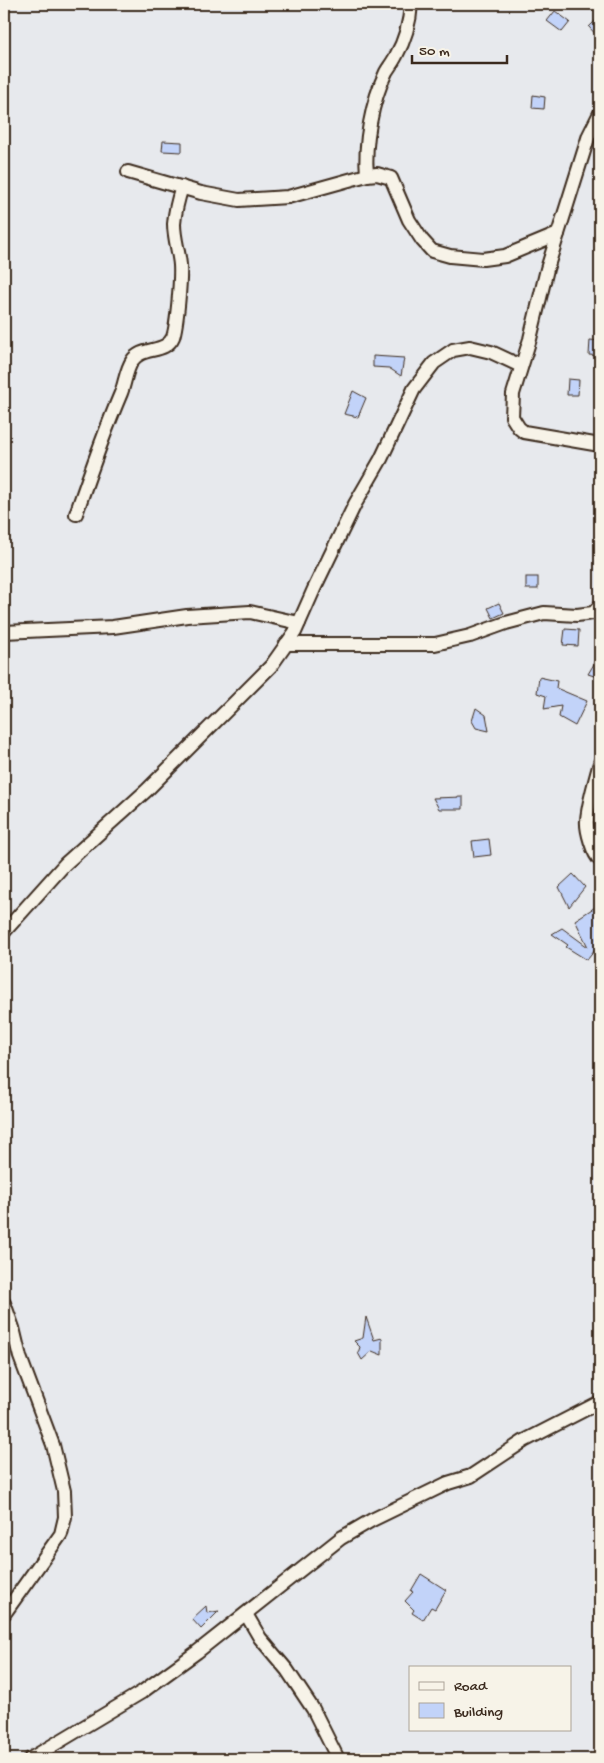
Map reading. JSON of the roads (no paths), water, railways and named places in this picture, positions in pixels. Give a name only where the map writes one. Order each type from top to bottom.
[{"type":"street","points":[[367,175],[367,145],[373,111],[386,71],[397,55],[405,37],[411,4]]},
{"type":"street","points":[[600,113],[589,134],[546,269],[530,339],[513,394],[512,417],[524,432],[600,445]]},
{"type":"street","points":[[128,172],[201,193],[239,200],[288,197],[367,175],[377,174],[391,178],[410,220],[422,240],[432,251],[450,256],[483,259],[505,256],[558,234]]},
{"type":"street","points":[[76,514],[106,428],[133,359],[140,354],[164,347],[169,344],[173,337],[176,324],[180,266],[174,224],[176,207],[182,187]]},
{"type":"street","points":[[4,932],[65,864],[147,790],[271,666],[295,632],[355,504],[381,459],[414,389],[434,363],[453,350],[470,347],[491,352],[522,366]]},
{"type":"street","points":[[286,644],[435,644],[470,636],[506,623],[544,614],[577,615],[593,613],[600,606]]},
{"type":"street","points":[[4,632],[113,627],[187,616],[250,612],[299,623]]},
{"type":"street","points":[[600,763],[586,822],[591,842],[597,858],[600,860]]},
{"type":"street","points":[[4,1303],[13,1328],[20,1357],[53,1445],[64,1491],[65,1517],[61,1534],[4,1614]]},
{"type":"street","points":[[30,1759],[142,1692],[198,1652],[341,1538],[372,1520],[431,1491],[448,1483],[471,1476],[524,1441],[600,1402]]},
{"type":"street","points":[[246,1614],[260,1638],[287,1670],[313,1709],[338,1759]]}]
